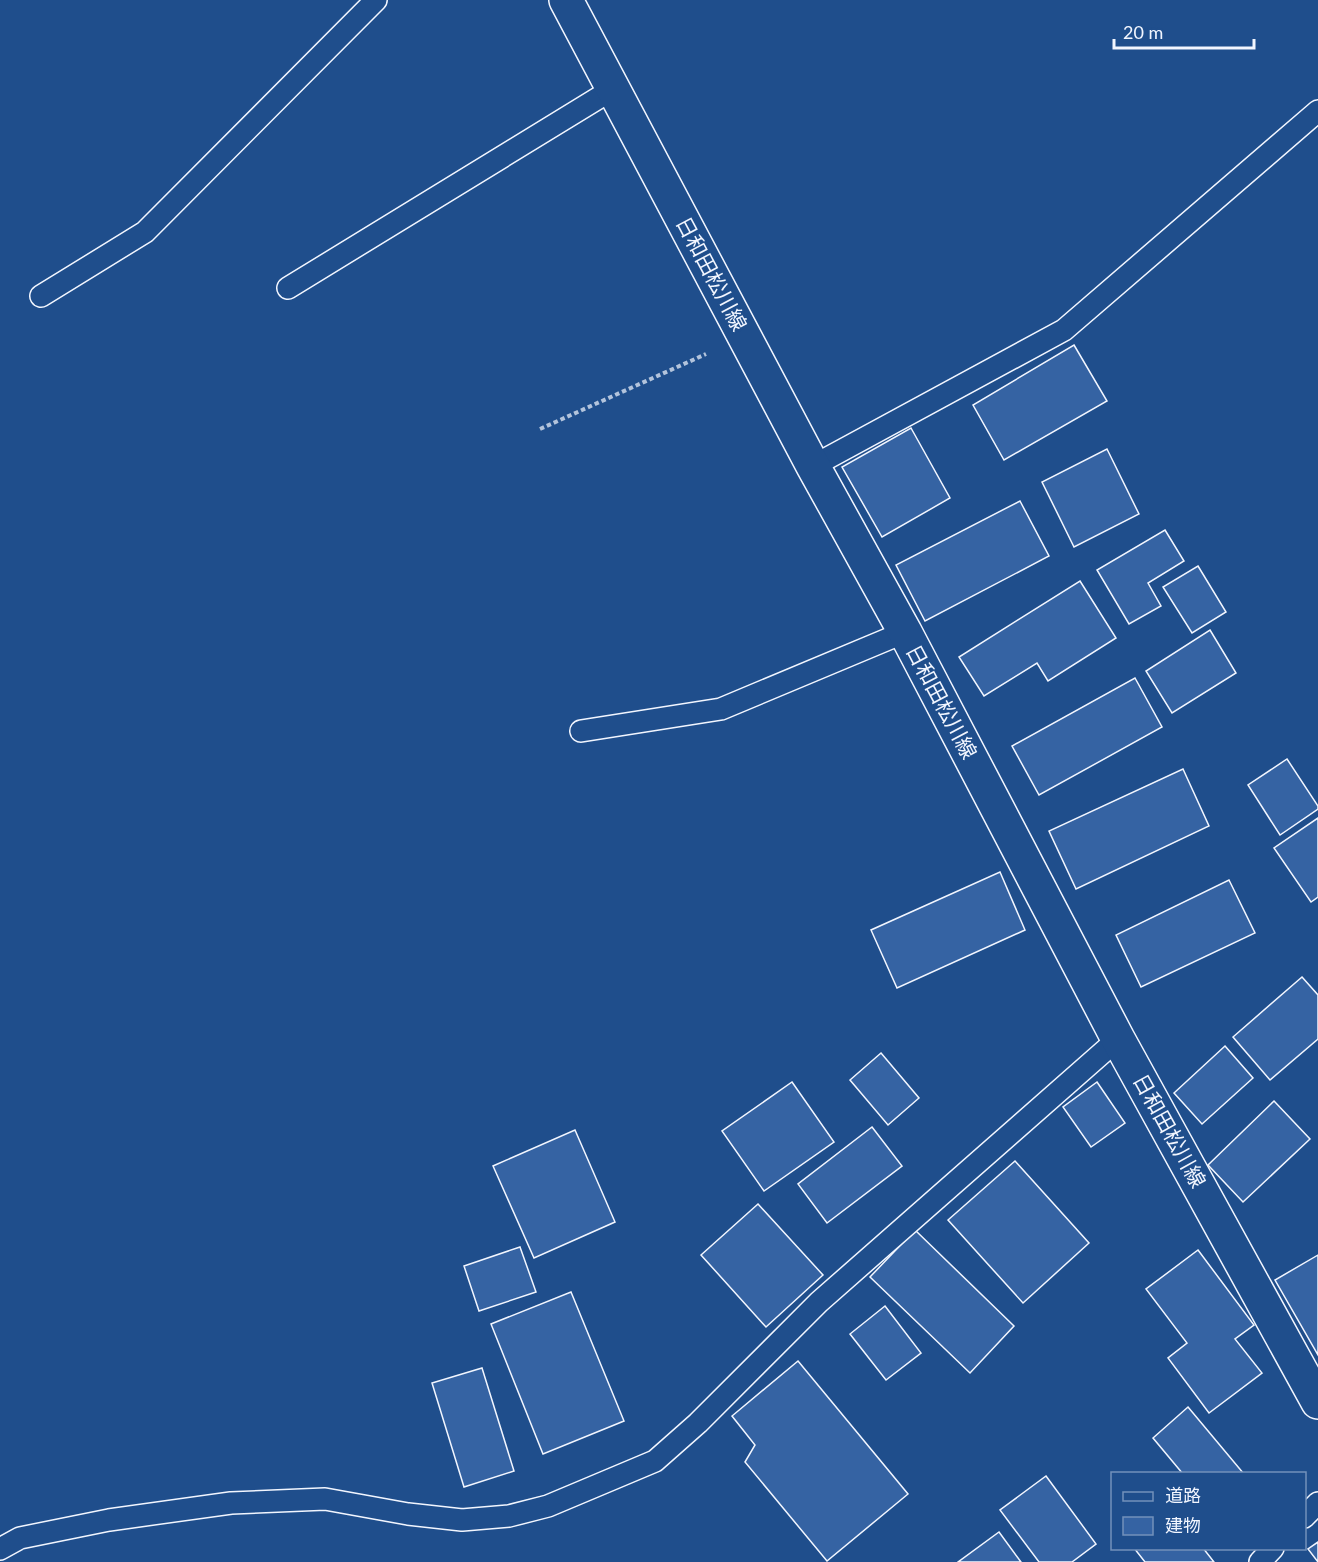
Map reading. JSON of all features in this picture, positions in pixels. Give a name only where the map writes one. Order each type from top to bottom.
[{"type":"main road","name":"日和田松川線","points":[[566,0],[744,337],[904,632],[1118,1039],[1318,1402]]},
{"type":"lane","points":[[41,296],[145,232],[376,0]]},
{"type":"lane","points":[[288,288],[613,89]]},
{"type":"lane","points":[[813,465],[1064,330],[1318,111]]},
{"type":"lane","points":[[581,731],[721,709],[904,632]]},
{"type":"lane","points":[[0,1549],[20,1538],[109,1520],[231,1503],[325,1499],[408,1514],[462,1520],[509,1515],[548,1506],[655,1461],[698,1423],[819,1302],[1118,1039]]},
{"type":"lane","points":[[1306,1516],[1318,1503]]},
{"type":"lane","points":[[1260,1562],[1272,1550]]},
{"type":"path","points":[[540,429],[744,337]]},
{"type":"building","points":[[1074,345],[1107,401],[1004,460],[973,405]]},
{"type":"building","points":[[911,428],[950,498],[882,537],[842,467]]},
{"type":"building","points":[[1107,449],[1139,514],[1074,547],[1042,482]]},
{"type":"building","points":[[1020,501],[1049,556],[925,621],[896,565]]},
{"type":"building","points":[[1165,530],[1184,561],[1148,583],[1161,606],[1129,624],[1097,570]]},
{"type":"building","points":[[1198,566],[1226,612],[1192,633],[1163,587]]},
{"type":"building","points":[[1080,581],[1116,638],[1048,681],[1037,663],[984,696],[959,657]]},
{"type":"building","points":[[1210,630],[1236,673],[1172,713],[1146,671]]},
{"type":"building","points":[[1135,678],[1162,727],[1039,795],[1012,746]]},
{"type":"building","points":[[1287,759],[1318,809],[1280,835],[1248,785]]},
{"type":"building","points":[[1183,769],[1209,826],[1076,889],[1049,831]]},
{"type":"building","points":[[1318,818],[1318,897],[1311,902],[1274,848]]},
{"type":"building","points":[[1000,872],[1025,930],[897,988],[871,930]]},
{"type":"building","points":[[1229,880],[1255,933],[1141,987],[1116,935]]},
{"type":"building","points":[[1302,977],[1318,995],[1318,1039],[1270,1080],[1233,1037]]},
{"type":"building","points":[[1225,1046],[1253,1078],[1202,1124],[1174,1093]]},
{"type":"building","points":[[881,1053],[919,1098],[888,1125],[850,1080]]},
{"type":"building","points":[[792,1082],[834,1142],[764,1191],[722,1131]]},
{"type":"building","points":[[1097,1082],[1125,1123],[1091,1147],[1063,1107]]},
{"type":"building","points":[[1274,1101],[1310,1139],[1243,1202],[1208,1165]]},
{"type":"building","points":[[872,1127],[902,1166],[827,1223],[798,1184]]},
{"type":"building","points":[[575,1130],[615,1222],[534,1258],[493,1166]]},
{"type":"building","points":[[1015,1161],[1089,1243],[1023,1303],[948,1220]]},
{"type":"building","points":[[758,1204],[823,1275],[766,1327],[701,1255]]},
{"type":"building","points":[[915,1230],[1014,1326],[970,1373],[870,1277]]},
{"type":"building","points":[[520,1247],[536,1292],[479,1311],[464,1266]]},
{"type":"building","points":[[1198,1250],[1254,1325],[1235,1339],[1262,1373],[1209,1413],[1168,1358],[1187,1343],[1146,1289]]},
{"type":"building","points":[[1318,1255],[1318,1355],[1275,1280]]},
{"type":"building","points":[[571,1292],[624,1421],[543,1454],[491,1324]]},
{"type":"building","points":[[885,1306],[921,1353],[886,1380],[850,1334]]},
{"type":"building","points":[[798,1361],[908,1494],[827,1561],[745,1462],[755,1445],[732,1416]]},
{"type":"building","points":[[482,1368],[514,1471],[464,1487],[432,1383]]},
{"type":"building","points":[[1188,1407],[1242,1472],[1181,1472],[1153,1438]]},
{"type":"building","points":[[1046,1476],[1096,1544],[1072,1562],[1039,1562],[1000,1510]]},
{"type":"building","points":[[999,1532],[1021,1562],[958,1562]]},
{"type":"building","points":[[1318,1542],[1318,1562],[1308,1549]]},
{"type":"building","points":[[1136,1550],[1205,1550],[1214,1562],[1145,1562]]}]
